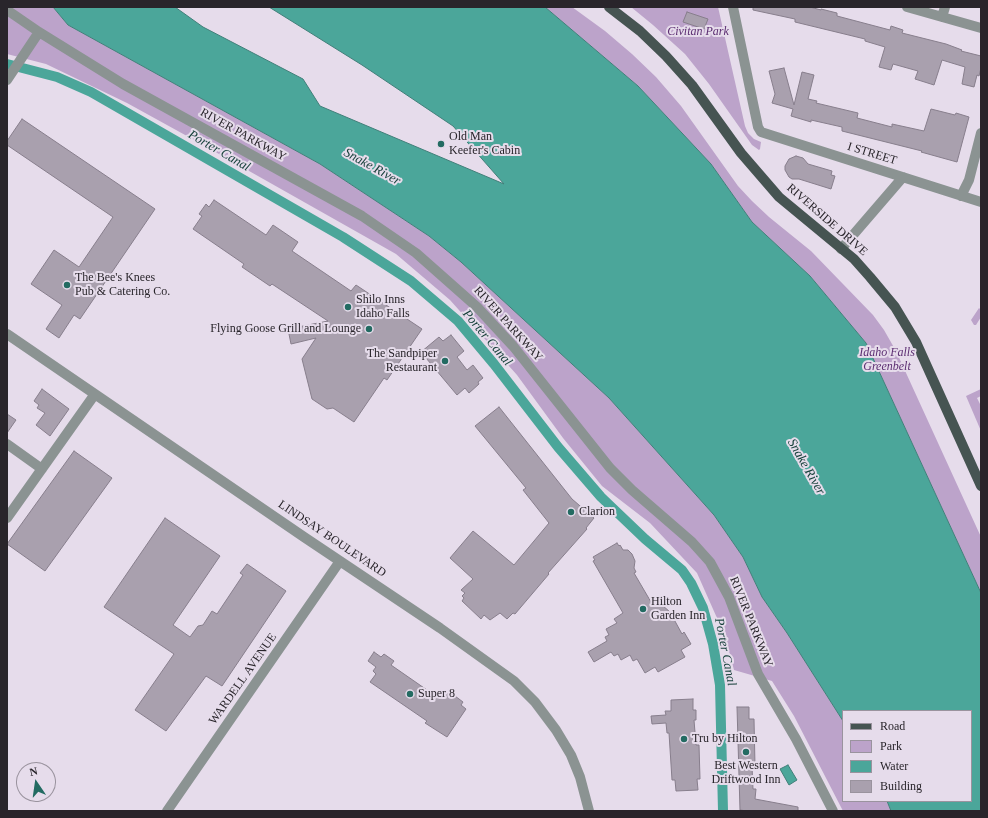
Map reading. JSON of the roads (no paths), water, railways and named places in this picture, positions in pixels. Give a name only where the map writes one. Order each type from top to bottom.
[{"type":"main road","name":"RIVERSIDE DRIVE","points":[[609,7],[640,31],[666,56],[692,85],[741,153],[779,197],[841,249],[870,277],[895,307],[916,342],[981,486]]},
{"type":"street","name":"I STREET","points":[[732,7],[758,127],[761,132],[981,202]]},
{"type":"street","points":[[907,7],[944,12],[981,28]]},
{"type":"street","name":"RIVER PARKWAY","points":[[7,10],[39,32],[124,84],[362,216],[416,253],[477,307],[513,346],[610,468],[632,490],[692,542],[710,562],[729,597],[758,674],[796,739],[833,811]]},
{"type":"street","points":[[8,79],[39,32]]},
{"type":"street","points":[[962,196],[969,180],[981,133]]},
{"type":"street","points":[[841,249],[903,177]]},
{"type":"street","name":"LINDSAY BOULEVARD","points":[[7,334],[514,681],[535,702],[556,730],[571,755],[580,777],[590,811]]},
{"type":"street","points":[[7,518],[95,394]]},
{"type":"street","points":[[7,444],[42,469]]},
{"type":"street","name":"WARDELL AVENUE","points":[[167,811],[340,561]]},
{"type":"water","name":"Snake River","points":[[53,7],[175,7],[203,27],[303,79],[320,106],[504,184],[453,126],[362,65],[269,7],[545,7],[638,86],[711,164],[752,222],[810,276],[866,343],[981,593],[981,811],[891,811],[887,802],[972,802],[972,710],[842,710],[842,719],[787,633],[762,597],[743,557],[714,515],[609,398],[461,262],[429,236],[320,164],[68,25]]},
{"type":"water","points":[[788,765],[797,780],[789,785],[780,769]]},
{"type":"waterway","name":"Porter Canal","points":[[7,64],[57,77],[91,92],[343,237],[411,281],[458,321],[494,364],[558,447],[601,497],[645,539],[682,570],[691,583],[703,608],[713,644],[720,685],[723,811]]},
{"type":"place","name":"Old Man Keefer's Cabin","points":[[441,144]]},
{"type":"place","name":"The Bee's Knees Pub & Catering Co.","points":[[67,285]]},
{"type":"place","name":"Shilo Inns Idaho Falls","points":[[348,307]]},
{"type":"place","name":"Flying Goose Grill and Lounge","points":[[369,329]]},
{"type":"place","name":"The Sandpiper Restaurant","points":[[445,361]]},
{"type":"place","name":"Clarion","points":[[571,512]]},
{"type":"place","name":"Hilton Garden Inn","points":[[643,609]]},
{"type":"place","name":"Super 8","points":[[410,694]]},
{"type":"place","name":"Tru by Hilton","points":[[684,739]]},
{"type":"place","name":"Best Western Driftwood Inn","points":[[746,752]]},
{"type":"park label","name":"Civitan Park","points":[[698,32]]},
{"type":"park label","name":"Idaho Falls Greenbelt","points":[[887,360]]}]
